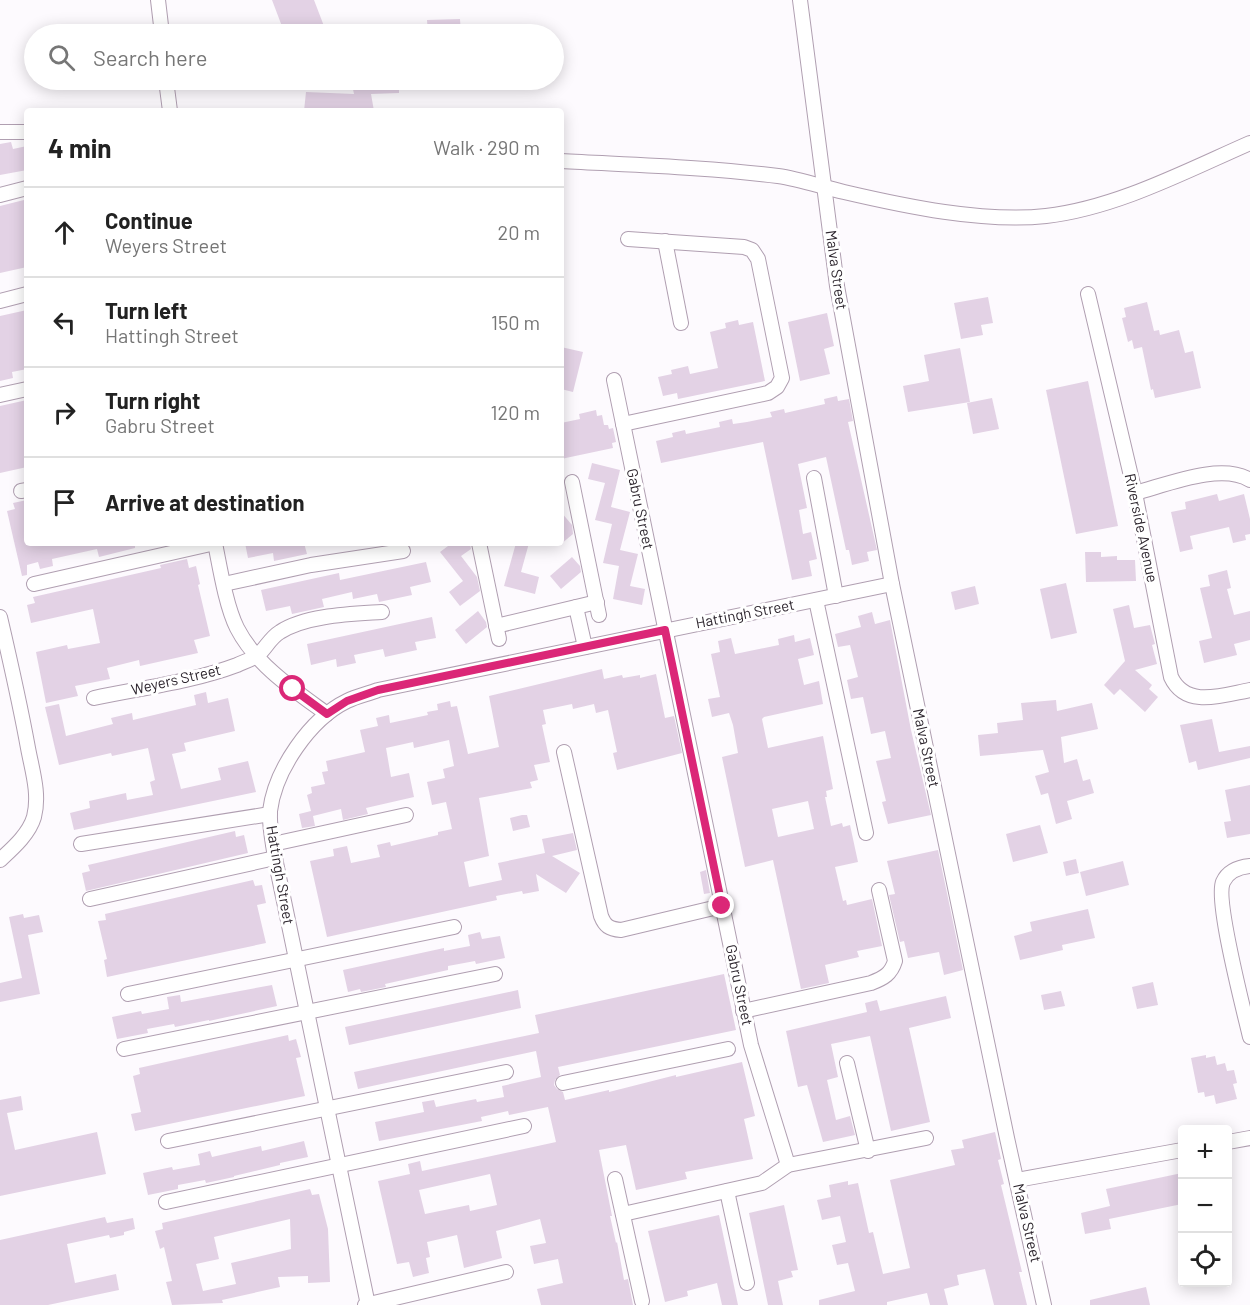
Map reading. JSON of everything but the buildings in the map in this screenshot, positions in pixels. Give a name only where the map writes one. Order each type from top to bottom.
[{"type":"street","points":[[158,0],[161,24]]},
{"type":"street","name":"Malva Street","points":[[800,0],[837,286],[892,584],[1044,1305]]},
{"type":"street","points":[[167,90],[170,108]]},
{"type":"street","points":[[0,132],[24,132]]},
{"type":"street","points":[[564,161],[780,177],[877,200],[940,211],[1017,218],[1081,211],[1116,200],[1250,143]]},
{"type":"street","points":[[0,195],[24,189]]},
{"type":"street","points":[[623,424],[768,393],[777,387],[782,378],[758,259],[752,250],[744,247],[628,238]]},
{"type":"street","points":[[665,241],[681,323]]},
{"type":"street","name":"Riverside Avenue","points":[[1088,294],[1135,493],[1174,682],[1184,692],[1198,698],[1250,690]]},
{"type":"street","points":[[0,301],[24,295]]},
{"type":"street","name":"Gabru Street","points":[[614,380],[743,1011],[739,1047],[788,1165]]},
{"type":"street","points":[[0,395],[24,390]]},
{"type":"street","points":[[1135,493],[1219,473],[1238,474],[1250,480]]},
{"type":"street","points":[[814,478],[837,596]]},
{"type":"street","points":[[480,546],[497,633],[576,607],[598,609],[572,482]]},
{"type":"street","points":[[34,584],[202,546]]},
{"type":"street","points":[[216,546],[237,628],[270,670],[327,714]]},
{"type":"street","points":[[224,584],[311,565],[403,551]]},
{"type":"street","name":"Hattingh Street","points":[[506,1272],[367,1305],[274,851],[270,814],[274,792],[293,751],[327,714],[347,701],[378,690],[892,584]]},
{"type":"street","points":[[816,600],[866,832]]},
{"type":"street","points":[[576,607],[585,647]]},
{"type":"street","points":[[257,656],[281,631],[295,626],[330,617],[382,612]]},
{"type":"street","points":[[0,616],[26,735],[36,800],[35,814],[28,830],[0,860]]},
{"type":"street","name":"Weyers Street","points":[[94,698],[192,677],[236,665],[257,656]]},
{"type":"street","points":[[564,752],[601,916],[605,925],[612,929],[630,929],[722,906]]},
{"type":"street","points":[[81,844],[270,814]]},
{"type":"street","points":[[90,898],[406,815]]},
{"type":"street","points":[[1250,866],[1228,874],[1222,885],[1221,898],[1250,1037]]},
{"type":"street","points":[[743,1011],[871,983],[884,978],[892,970],[895,961],[879,890]]},
{"type":"street","points":[[128,994],[454,927]]},
{"type":"street","points":[[124,1049],[495,974]]},
{"type":"street","points":[[563,1083],[739,1047]]},
{"type":"street","points":[[847,1063],[868,1151]]},
{"type":"street","points":[[168,1141],[506,1072]]},
{"type":"street","points":[[166,1202],[524,1126]]},
{"type":"street","points":[[623,1214],[762,1183],[788,1165],[926,1138]]},
{"type":"street","points":[[1232,1141],[1250,1138]]},
{"type":"street","points":[[1017,1180],[1178,1151]]},
{"type":"street","points":[[615,1179],[642,1302]]},
{"type":"street","points":[[727,1191],[747,1283]]},
{"type":"route","points":[[293,689],[327,714],[347,701],[378,690],[665,630],[722,906]]}]
